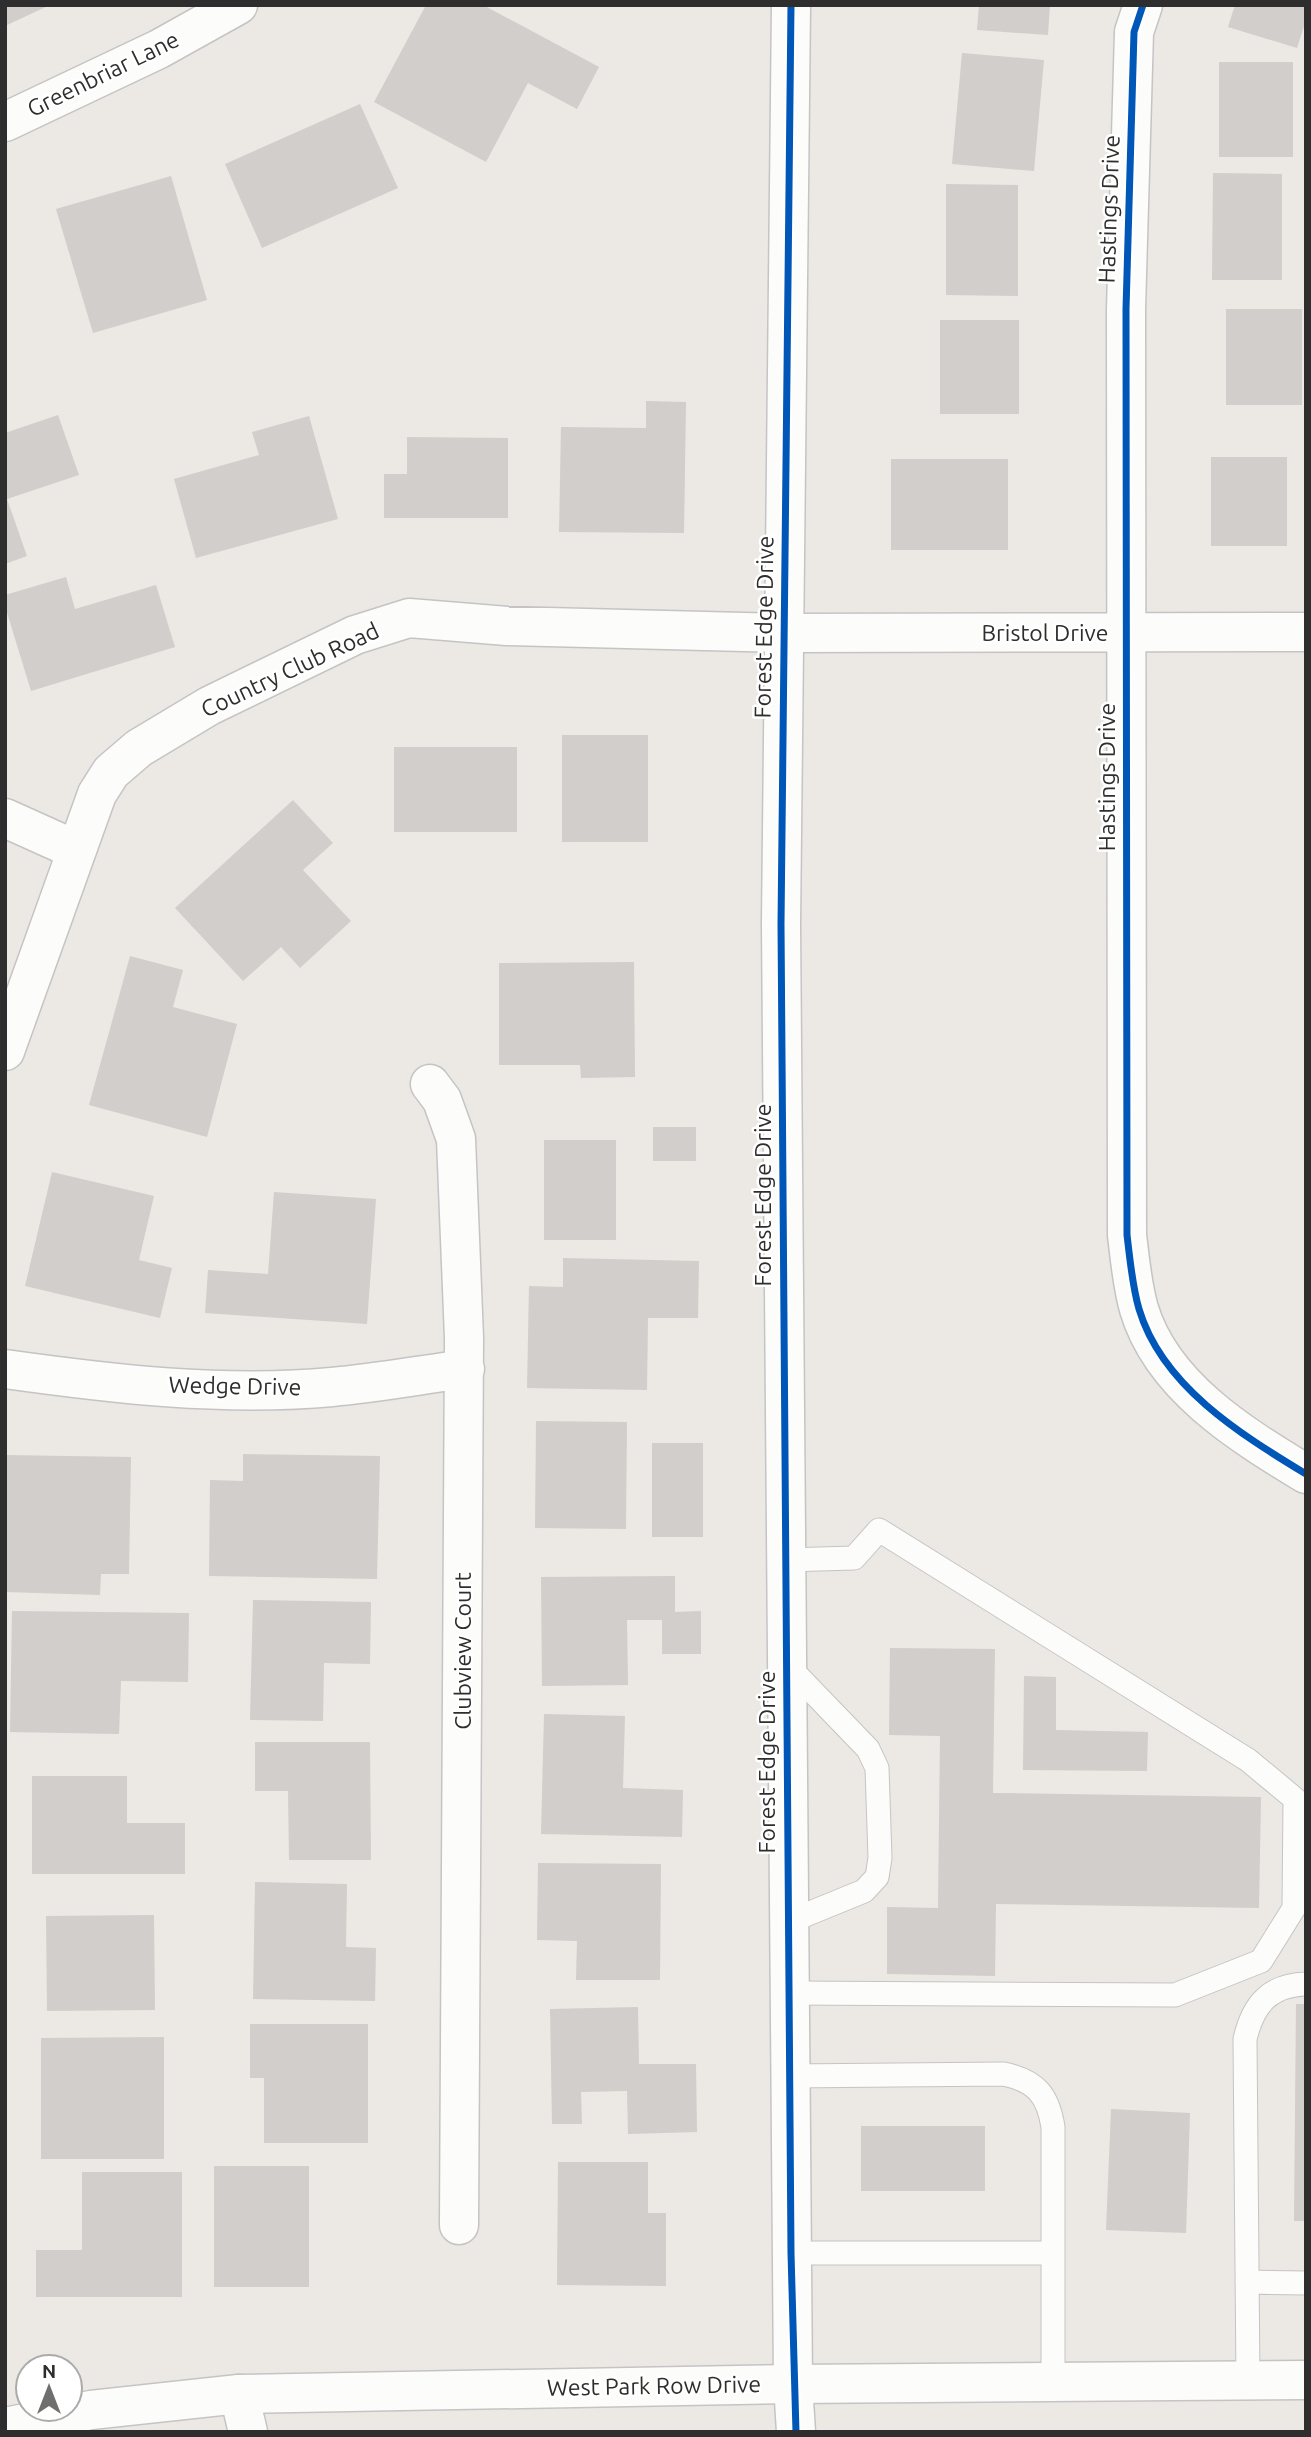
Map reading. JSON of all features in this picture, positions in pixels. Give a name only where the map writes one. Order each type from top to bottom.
[{"type":"street","name":"Greenbriar Lane","points":[[5,122],[159,49],[238,5]]},
{"type":"street","name":"Forest Edge Drive","points":[[791,5],[781,938],[789,2076],[796,2432]]},
{"type":"street","name":"Hastings Drive","points":[[1143,5],[1134,32],[1126,295],[1127,1235],[1139,1308],[1158,1354],[1188,1388],[1306,1474]]},
{"type":"street","name":"Country Club Road","points":[[5,1051],[97,794],[111,772],[139,748],[209,706],[355,635],[409,618],[507,626],[783,633]]},
{"type":"street","name":"Bristol Drive","points":[[783,633],[1306,632]]},
{"type":"street","points":[[5,818],[76,850]]},
{"type":"street","name":"Clubview Court","points":[[430,1084],[442,1100],[456,1139],[465,1369],[459,2225]]},
{"type":"street","name":"Wedge Drive","points":[[5,1369],[86,1380],[196,1389],[330,1387],[465,1369]]},
{"type":"street","name":"West Park Row Drive","points":[[5,2427],[92,2410],[239,2394],[793,2384],[1306,2381]]},
{"type":"street","points":[[239,2394],[248,2432]]},
{"type":"lane","points":[[785,1560],[853,1558],[879,1530],[1248,1760],[1295,1798],[1294,1908],[1261,1961],[1175,1995],[789,1993]]},
{"type":"lane","points":[[786,1664],[868,1749],[877,1768],[880,1858],[877,1877],[864,1891],[788,1922]]},
{"type":"lane","points":[[1248,2381],[1245,2039],[1250,2018],[1268,1994],[1281,1987],[1306,1984]]},
{"type":"lane","points":[[789,2076],[1004,2074],[1024,2078],[1039,2088],[1050,2107],[1053,2127],[1053,2382]]},
{"type":"lane","points":[[791,2253],[1053,2253]]},
{"type":"lane","points":[[1247,2282],[1306,2283]]},
{"type":"building","points":[[5,5],[50,5],[5,26]]},
{"type":"building","points":[[426,5],[483,5],[599,67],[577,109],[528,83],[486,162],[374,102]]},
{"type":"building","points":[[979,5],[1050,5],[1048,35],[977,30]]},
{"type":"building","points":[[1235,5],[1306,5],[1306,20],[1297,48],[1228,27]]},
{"type":"building","points":[[962,53],[1044,60],[1034,171],[952,164]]},
{"type":"building","points":[[1219,62],[1293,62],[1293,157],[1219,157]]},
{"type":"building","points":[[360,104],[398,188],[262,248],[225,164]]},
{"type":"building","points":[[1213,173],[1282,174],[1282,280],[1212,280]]},
{"type":"building","points":[[171,176],[207,300],[93,333],[56,209]]},
{"type":"building","points":[[946,184],[1018,185],[1018,296],[946,295]]},
{"type":"building","points":[[1226,309],[1302,309],[1302,405],[1226,405]]},
{"type":"building","points":[[940,320],[1019,320],[1019,414],[940,414]]},
{"type":"building","points":[[646,401],[686,402],[684,533],[559,532],[561,427],[646,428]]},
{"type":"building","points":[[58,415],[79,475],[7,499],[27,556],[5,564],[5,433]]},
{"type":"building","points":[[309,416],[338,519],[196,558],[174,479],[259,455],[252,432]]},
{"type":"building","points":[[407,437],[508,438],[508,518],[384,518],[384,474],[407,474]]},
{"type":"building","points":[[1211,457],[1287,457],[1287,546],[1211,546]]},
{"type":"building","points":[[891,459],[1008,459],[1008,550],[891,550]]},
{"type":"building","points":[[66,577],[75,609],[156,585],[175,647],[31,691],[5,606],[5,595]]},
{"type":"building","points":[[562,735],[648,735],[648,842],[562,842]]},
{"type":"building","points":[[394,747],[517,747],[517,832],[394,832]]},
{"type":"building","points":[[293,800],[333,843],[303,870],[351,921],[300,968],[281,947],[243,981],[175,908]]},
{"type":"building","points":[[130,956],[183,970],[173,1007],[237,1024],[207,1137],[89,1105]]},
{"type":"building","points":[[634,962],[635,1077],[581,1078],[580,1065],[499,1065],[499,963]]},
{"type":"building","points":[[653,1127],[696,1127],[696,1161],[653,1161]]},
{"type":"building","points":[[544,1140],[616,1140],[616,1240],[544,1240]]},
{"type":"building","points":[[52,1172],[154,1196],[139,1260],[172,1268],[160,1318],[25,1286]]},
{"type":"building","points":[[274,1192],[376,1199],[367,1324],[205,1313],[208,1270],[268,1274]]},
{"type":"building","points":[[563,1258],[699,1261],[698,1318],[648,1318],[647,1390],[527,1388],[529,1286],[563,1287]]},
{"type":"building","points":[[536,1421],[627,1422],[626,1529],[535,1528]]},
{"type":"building","points":[[652,1443],[703,1443],[703,1537],[652,1537]]},
{"type":"building","points":[[243,1454],[380,1456],[377,1579],[209,1576],[210,1480],[243,1481]]},
{"type":"building","points":[[5,1455],[131,1457],[129,1574],[101,1574],[100,1595],[5,1592]]},
{"type":"building","points":[[675,1576],[675,1612],[701,1611],[701,1654],[662,1654],[662,1620],[627,1620],[628,1685],[542,1686],[541,1577]]},
{"type":"building","points":[[253,1600],[371,1602],[370,1664],[324,1663],[323,1721],[250,1720]]},
{"type":"building","points":[[12,1611],[189,1613],[188,1682],[121,1681],[119,1734],[10,1732]]},
{"type":"building","points":[[890,1648],[995,1649],[993,1793],[1261,1797],[1259,1908],[996,1904],[995,1976],[887,1974],[887,1907],[938,1908],[940,1736],[889,1735]]},
{"type":"building","points":[[1024,1676],[1056,1677],[1056,1730],[1148,1732],[1147,1771],[1023,1770]]},
{"type":"building","points":[[544,1714],[625,1716],[623,1788],[683,1790],[682,1837],[541,1834]]},
{"type":"building","points":[[255,1742],[370,1742],[371,1860],[289,1860],[288,1791],[255,1791]]},
{"type":"building","points":[[32,1776],[127,1776],[127,1823],[185,1823],[185,1874],[32,1874]]},
{"type":"building","points":[[538,1863],[661,1864],[660,1980],[576,1980],[577,1941],[537,1940]]},
{"type":"building","points":[[255,1882],[347,1884],[346,1947],[376,1948],[375,2001],[253,1999]]},
{"type":"building","points":[[154,1915],[155,2010],[47,2011],[46,1916]]},
{"type":"building","points":[[1296,2004],[1306,2004],[1306,2221],[1294,2221]]},
{"type":"building","points":[[638,2007],[639,2064],[696,2064],[697,2132],[628,2134],[627,2091],[581,2092],[582,2124],[552,2124],[550,2009]]},
{"type":"building","points":[[250,2024],[368,2024],[368,2143],[264,2143],[264,2078],[250,2078]]},
{"type":"building","points":[[164,2037],[164,2159],[41,2159],[41,2038]]},
{"type":"building","points":[[1111,2109],[1190,2113],[1186,2233],[1106,2230]]},
{"type":"building","points":[[861,2126],[985,2126],[985,2191],[861,2191]]},
{"type":"building","points":[[558,2162],[648,2162],[648,2213],[666,2213],[666,2286],[557,2285]]},
{"type":"building","points":[[214,2166],[309,2166],[309,2287],[214,2287]]},
{"type":"building","points":[[82,2172],[182,2172],[182,2297],[36,2297],[36,2250],[82,2250]]},
{"type":"cycle path","points":[[791,5],[781,924],[791,2253],[796,2432]]},
{"type":"cycle path","points":[[1143,5],[1134,32],[1126,309],[1127,1235],[1139,1309],[1150,1337],[1166,1362],[1206,1405],[1230,1425],[1306,1474]]}]
